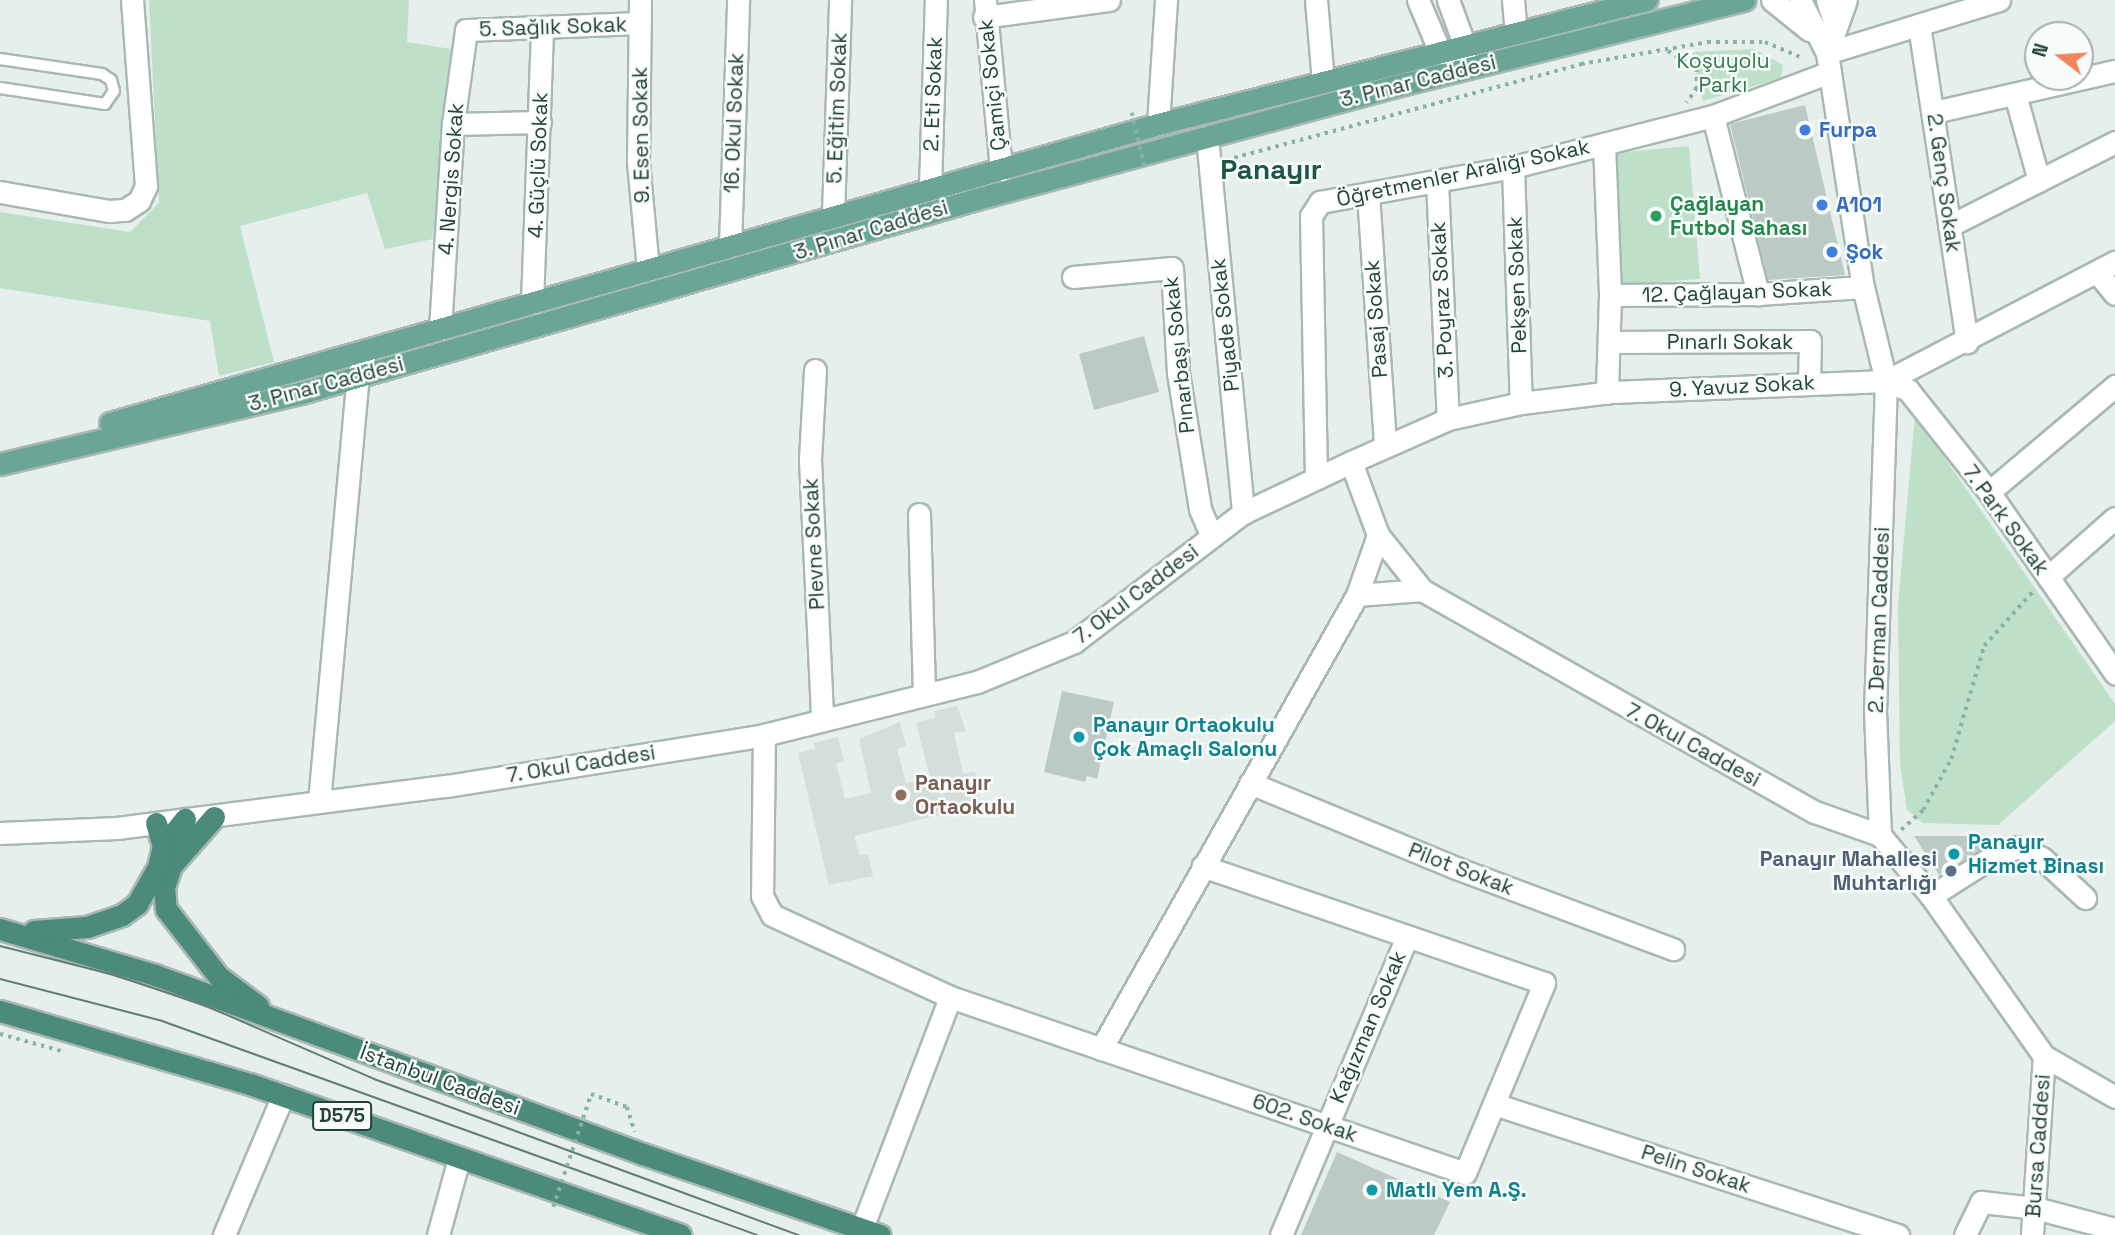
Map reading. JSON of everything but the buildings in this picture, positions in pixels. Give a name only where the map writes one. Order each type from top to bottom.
[{"type":"highway","points":[[214,817],[171,866],[164,888],[166,909],[219,977],[279,1022]]},
{"type":"highway","points":[[1,930],[65,930],[122,915],[150,888],[163,846],[185,819]]},
{"type":"highway","points":[[156,823],[163,846]]},
{"type":"highway","name":"İstanbul Caddesi","points":[[1,930],[155,975],[279,1022],[871,1232]]},
{"type":"highway","name":"D575","points":[[0,1011],[283,1095],[680,1235]]},
{"type":"main road","name":"3. Pınar Caddesi","points":[[0,452],[365,352],[930,187],[1001,170],[1158,124],[1440,52],[1463,53],[1516,32],[1646,0]]},
{"type":"main road","name":"3. Pınar Caddesi","points":[[0,464],[358,377],[1207,137],[1392,87],[1744,0]]},
{"type":"street","points":[[0,192],[109,211],[125,210],[139,201],[146,186],[132,0]]},
{"type":"street","name":"9. Esen Sokak","points":[[640,0],[638,162],[648,270]]},
{"type":"street","name":"16. Okul Sokak","points":[[730,246],[738,0]]},
{"type":"street","name":"5. Eğitim Sokak","points":[[834,215],[840,0]]},
{"type":"street","name":"2. Eti Sokak","points":[[930,187],[936,0]]},
{"type":"street","points":[[985,9],[1103,0]]},
{"type":"street","points":[[1158,124],[1166,0]]},
{"type":"street","points":[[1316,0],[1324,82]]},
{"type":"street","points":[[1418,0],[1440,52]]},
{"type":"street","points":[[1448,0],[1463,53]]},
{"type":"street","points":[[1513,0],[1516,32]]},
{"type":"street","points":[[1772,0],[1802,23],[1828,63]]},
{"type":"street","points":[[1800,0],[1828,63]]},
{"type":"street","points":[[1827,0],[1836,27]]},
{"type":"street","points":[[1828,63],[1836,27],[1846,0]]},
{"type":"street","name":"Öğretmenler Aralığı Sokak","points":[[1316,477],[1311,216],[1320,202],[1513,167],[1713,116],[1919,25],[1999,0]]},
{"type":"street","name":"Çamiçi Sokak","points":[[985,9],[1001,170]]},
{"type":"street","name":"5. Sağlık Sokak","points":[[466,30],[640,23]]},
{"type":"street","name":"2. Genç Sokak","points":[[1919,25],[1967,342]]},
{"type":"street","name":"4. Güçlü Sokak","points":[[533,303],[542,27]]},
{"type":"street","name":"4. Nergis Sokak","points":[[440,329],[453,124],[466,30]]},
{"type":"street","points":[[1463,53],[1497,61]]},
{"type":"street","points":[[1392,87],[1449,70],[1463,53]]},
{"type":"street","name":"2. Derman Caddesi","points":[[1828,63],[1863,286],[1886,381],[1875,711],[1883,839]]},
{"type":"street","points":[[1934,113],[2115,71]]},
{"type":"street","points":[[2015,94],[2039,181]]},
{"type":"street","points":[[1713,116],[1758,294]]},
{"type":"street","points":[[453,124],[540,122]]},
{"type":"street","name":"Piyade Sokak","points":[[1207,137],[1243,513]]},
{"type":"street","points":[[1949,226],[2115,142]]},
{"type":"street","points":[[1604,144],[1610,295],[1607,393]]},
{"type":"street","name":"Pekşen Sokak","points":[[1513,167],[1521,403]]},
{"type":"street","name":"3. Poyraz Sokak","points":[[1437,181],[1448,419]]},
{"type":"street","name":"Pasaj Sokak","points":[[1367,194],[1385,444]]},
{"type":"street","points":[[2106,267],[2115,295]]},
{"type":"street","name":"9. Yavuz Sokak","points":[[1351,462],[1385,444],[1448,419],[1521,403],[1607,393],[1886,381],[1967,342],[2106,267]]},
{"type":"street","name":"Pınarbaşı Sokak","points":[[1073,277],[1172,268],[1180,386],[1200,509],[1212,537]]},
{"type":"street","name":"12. Çağlayan Sokak","points":[[1610,295],[1758,294],[1863,286]]},
{"type":"street","name":"Pınarlı Sokak","points":[[1609,342],[1810,341],[1809,383]]},
{"type":"street","points":[[319,802],[358,377],[365,352]]},
{"type":"street","name":"Plevne Sokak","points":[[815,370],[810,460],[822,719]]},
{"type":"street","name":"7. Park Sokak","points":[[1886,381],[1908,390],[1989,492],[2048,577],[2108,647],[2115,673]]},
{"type":"street","points":[[1989,492],[2115,386]]},
{"type":"street","name":"7. Okul Caddesi","points":[[0,833],[214,817],[764,735],[977,682],[1074,642],[1243,513],[1351,462],[1378,535],[1422,590],[1815,812],[1883,839]]},
{"type":"street","points":[[919,514],[924,695]]},
{"type":"street","points":[[2048,577],[2115,518]]},
{"type":"street","points":[[1101,1049],[1357,596],[1378,535]]},
{"type":"street","points":[[1357,596],[1422,590]]},
{"type":"street","name":"602. Sokak","points":[[764,735],[762,896],[772,915],[950,998],[1465,1173],[1544,983],[1407,936]]},
{"type":"street","name":"Pilot Sokak","points":[[1250,783],[1456,869],[1673,949]]},
{"type":"street","points":[[1883,839],[1931,896],[2044,1056],[2115,1097]]},
{"type":"street","points":[[1931,896],[1992,857],[2018,847],[2042,858],[2085,898]]},
{"type":"street","points":[[1203,866],[1407,936]]},
{"type":"street","name":"Kağızman Sokak","points":[[1281,1235],[1407,936]]},
{"type":"street","points":[[871,1232],[950,998]]},
{"type":"street","name":"Bursa Caddesi","points":[[2032,1235],[2044,1056]]},
{"type":"street","points":[[224,1235],[283,1095]]},
{"type":"street","name":"Pelin Sokak","points":[[1494,1104],[1898,1235]]},
{"type":"street","points":[[438,1235],[460,1158]]},
{"type":"street","points":[[1965,1235],[1981,1202],[2035,1208],[2115,1229]]},
{"type":"lane","points":[[0,59],[102,74],[111,80],[114,91],[105,104],[0,88]]},
{"type":"path","points":[[1210,165],[1581,64],[1708,42],[1765,42],[1801,57]]},
{"type":"path","points":[[1663,51],[1677,53],[1697,69],[1697,88],[1683,107]]},
{"type":"path","points":[[1132,113],[1145,169]]},
{"type":"path","points":[[1883,839],[1923,810],[1951,759],[1983,646],[2048,577]]},
{"type":"path","points":[[553,1206],[591,1094],[627,1107]]},
{"type":"shaded area","name":"Panayır Ortaokulu","points":[[957,706],[966,731],[954,733],[963,773],[975,772],[980,805],[854,836],[859,855],[868,854],[873,876],[829,885],[798,753],[815,749],[814,743],[838,737],[844,761],[836,764],[845,799],[871,793],[859,739],[900,722],[906,746],[897,749],[906,783],[928,780],[943,797],[941,776],[930,777],[916,723],[935,718],[935,711]]},
{"type":"green space","points":[[149,0],[409,0],[407,42],[451,49],[433,239],[385,249],[367,193],[240,226],[274,362],[219,376],[210,321],[0,288],[0,212],[130,232],[159,203]]},
{"type":"green space","name":"Koşuyolu Parkı","points":[[1754,49],[1783,65],[1781,78],[1703,101],[1692,52]]},
{"type":"green space","name":"Çağlayan Futbol Sahası","points":[[1689,146],[1700,279],[1620,285],[1613,153]]},
{"type":"green space","points":[[1915,415],[2115,704],[2115,721],[1998,825],[1923,823],[1907,810],[1900,763],[1898,605]]},
{"type":"tram line","points":[[0,946],[111,974],[204,1005],[374,1079],[799,1235]]},
{"type":"tram line","points":[[0,979],[162,1021],[757,1235]]},
{"type":"place","name":"Furpa","points":[[1805,130]]},
{"type":"place","name":"A101","points":[[1822,205]]},
{"type":"place","name":"Çağlayan Futbol Sahası","points":[[1656,216]]},
{"type":"place","name":"Şok","points":[[1832,252]]},
{"type":"place","name":"Panayır Ortaokulu Çok Amaçlı Salonu","points":[[1079,737]]},
{"type":"place","name":"Panayır Ortaokulu","points":[[901,795]]},
{"type":"place","name":"Panayır Hizmet Binası","points":[[1954,854]]},
{"type":"place","name":"Panayır Mahallesi Muhtarlığı","points":[[1951,871]]},
{"type":"place","name":"Matlı Yem A.Ş.","points":[[1372,1190]]},
{"type":"district","name":"Panayır","points":[[1271,169]]}]
